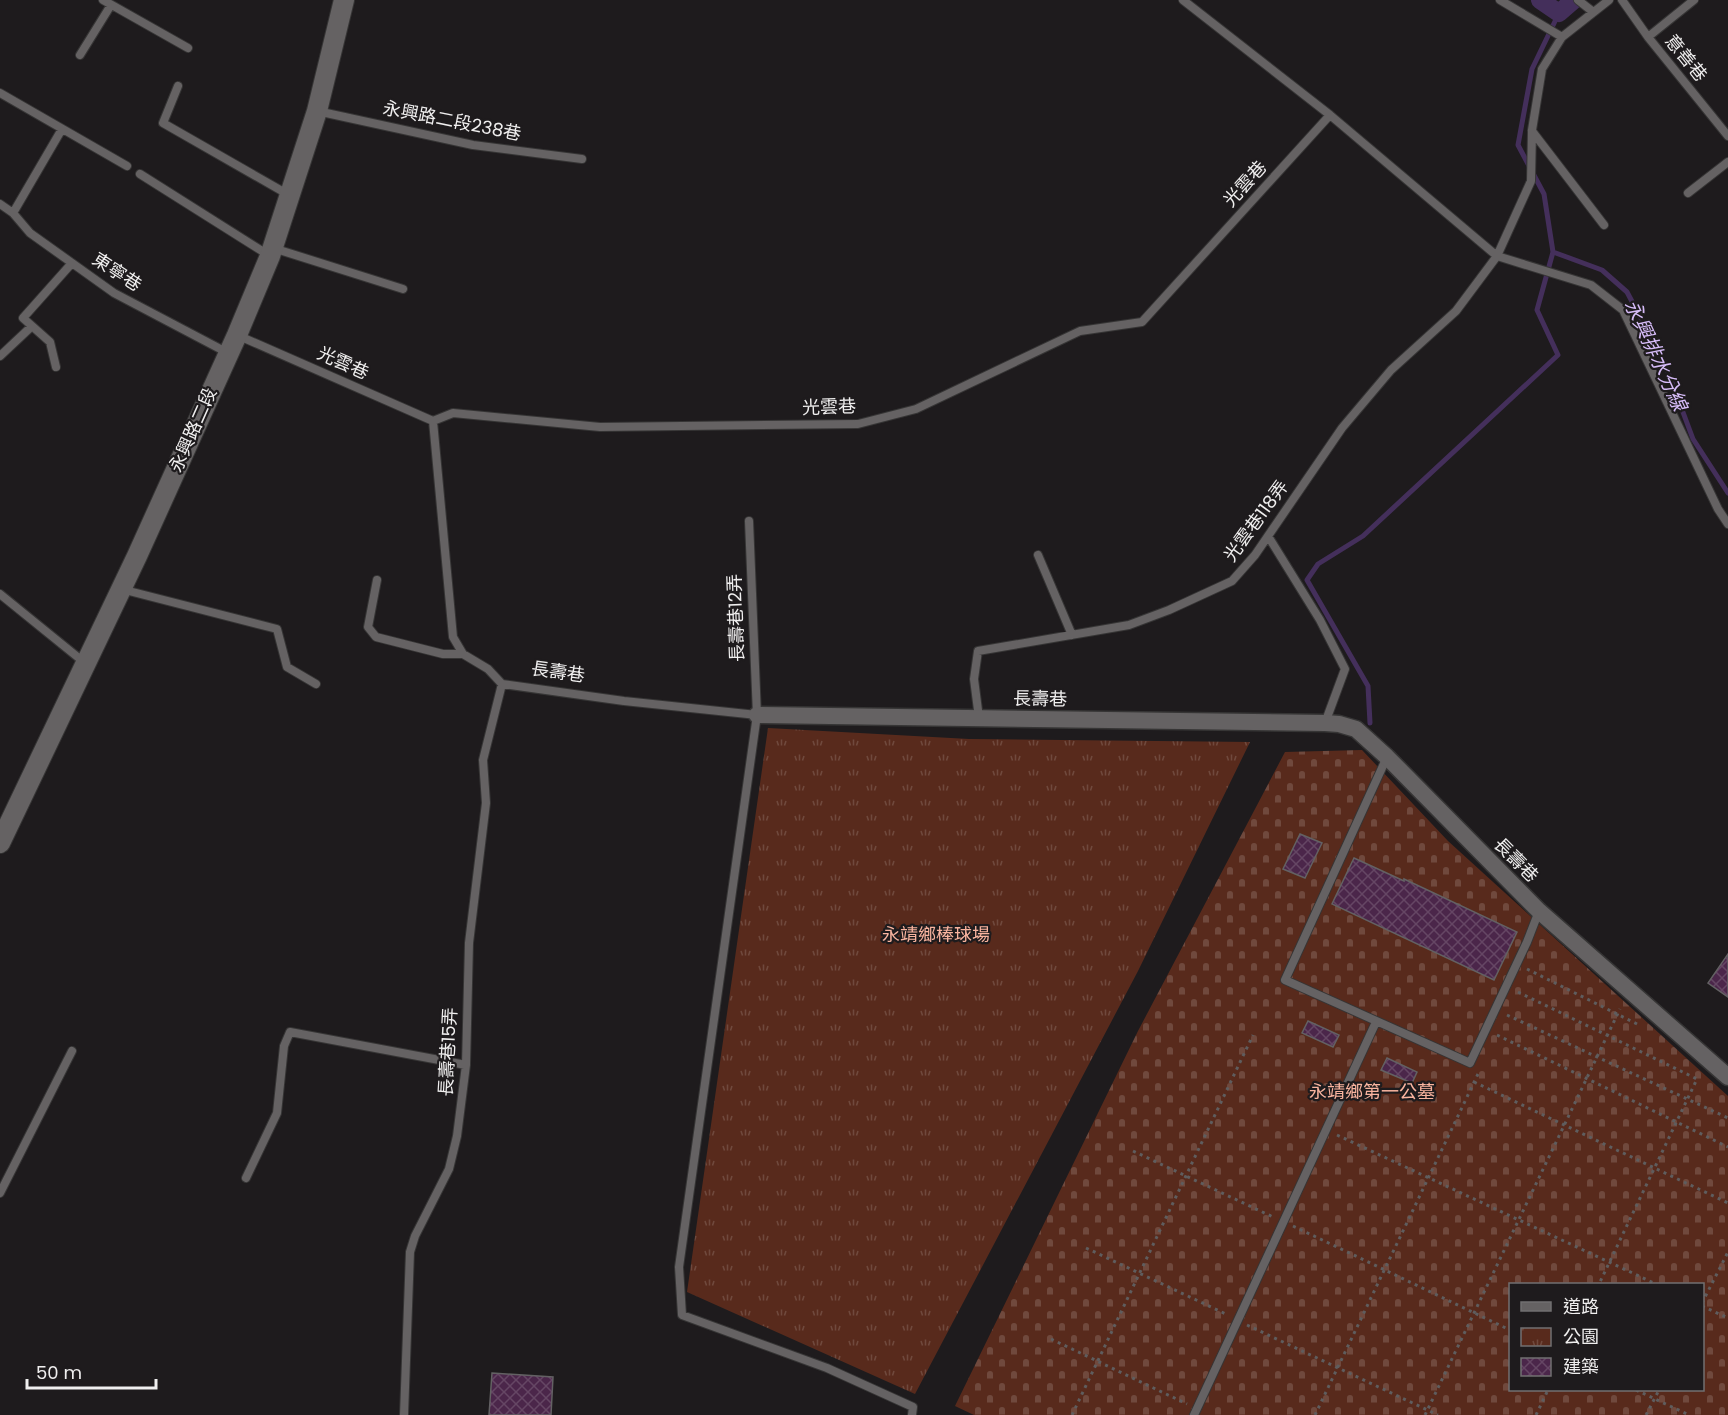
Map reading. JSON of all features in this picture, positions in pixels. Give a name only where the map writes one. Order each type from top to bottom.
[{"type":"street","name":"永興路二段","points":[[0,843],[121,589],[237,335],[271,252],[317,111],[344,0]]},
{"type":"street","name":"長壽巷","points":[[757,715],[1325,723],[1356,729],[1387,757],[1539,911],[1728,1077]]},
{"type":"lane","points":[[103,0],[188,48]]},
{"type":"lane","points":[[1183,0],[1330,115],[1497,256],[1591,285],[1623,310],[1718,510],[1728,524]]},
{"type":"lane","points":[[1500,0],[1562,37]]},
{"type":"lane","points":[[1578,0],[1592,11]]},
{"type":"lane","points":[[1497,256],[1531,181],[1532,130],[1542,69],[1562,37],[1592,11],[1609,0]]},
{"type":"lane","name":"意善巷","points":[[1622,0],[1648,37],[1728,136]]},
{"type":"lane","points":[[1648,37],[1694,0]]},
{"type":"lane","points":[[80,56],[111,5]]},
{"type":"lane","points":[[178,86],[163,123],[290,196]]},
{"type":"lane","points":[[0,93],[127,166]]},
{"type":"lane","name":"永興路二段238巷","points":[[317,111],[473,146],[582,159]]},
{"type":"lane","name":"光雲巷","points":[[237,335],[433,421],[453,413],[600,428],[858,424],[916,409],[1080,331],[1142,322],[1330,115]]},
{"type":"lane","points":[[13,213],[62,129]]},
{"type":"lane","points":[[1532,130],[1604,225]]},
{"type":"lane","points":[[1688,193],[1728,162]]},
{"type":"lane","points":[[140,174],[271,252],[403,289]]},
{"type":"lane","name":"東寧巷","points":[[0,204],[13,213],[30,233],[114,293],[228,353]]},
{"type":"lane","name":"光雲巷118弄","points":[[980,718],[974,679],[978,651],[1129,625],[1169,610],[1232,581],[1255,555],[1342,428],[1391,370],[1456,311],[1497,256]]},
{"type":"lane","points":[[56,367],[50,342],[23,318],[72,263]]},
{"type":"lane","points":[[0,356],[32,326]]},
{"type":"lane","points":[[433,421],[453,637],[463,654],[488,669],[502,684]]},
{"type":"lane","name":"長壽巷12弄","points":[[749,521],[757,715],[680,1267],[682,1315],[827,1368],[913,1407],[912,1415]]},
{"type":"lane","points":[[1268,536],[1320,620],[1345,669],[1325,723]]},
{"type":"lane","points":[[1038,555],[1072,635]]},
{"type":"lane","points":[[377,580],[368,627],[376,637],[443,654],[463,654]]},
{"type":"lane","points":[[121,589],[277,628],[287,667],[316,684]]},
{"type":"lane","points":[[0,594],[85,663]]},
{"type":"lane","name":"長壽巷","points":[[502,684],[624,701],[757,715]]},
{"type":"lane","name":"長壽巷15弄","points":[[404,1415],[410,1252],[415,1236],[449,1169],[457,1136],[466,1065],[469,943],[486,803],[483,760],[502,684]]},
{"type":"lane","points":[[1387,757],[1285,980],[1470,1063],[1517,964],[1539,911]]},
{"type":"lane","points":[[1196,1412],[1376,1022]]},
{"type":"lane","points":[[246,1178],[277,1113],[284,1046],[290,1032],[466,1065]]},
{"type":"lane","points":[[0,1192],[72,1051]]},
{"type":"path","points":[[1517,964],[1641,1026]]},
{"type":"path","points":[[1506,987],[1697,1079],[1599,1283]]},
{"type":"path","points":[[1496,1009],[1728,1118]]},
{"type":"path","points":[[1425,1415],[1620,1009]]},
{"type":"path","points":[[1486,1030],[1728,1147]]},
{"type":"path","points":[[1072,1415],[1253,1035]]},
{"type":"path","points":[[1315,1415],[1478,1073],[1470,1063]]},
{"type":"path","points":[[1474,1082],[1728,1203]]},
{"type":"path","points":[[1326,1129],[1654,1283]]},
{"type":"path","points":[[1133,1151],[1509,1330]]},
{"type":"path","points":[[1086,1248],[1438,1415]]},
{"type":"path","points":[[1704,1300],[1728,1252]]},
{"type":"path","points":[[1704,1305],[1728,1318]]},
{"type":"path","points":[[1051,1339],[1196,1412]]},
{"type":"path","points":[[1536,1415],[1547,1391]]},
{"type":"path","points":[[1640,1391],[1689,1415]]},
{"type":"path","points":[[1646,1415],[1658,1391]]},
{"type":"green space","name":"永靖鄉棒球場","points":[[768,728],[969,739],[1250,742],[1138,971],[915,1394],[687,1292]]},
{"type":"green space","name":"永靖鄉第一公墓","points":[[1362,750],[1448,841],[1728,1096],[1728,1415],[974,1415],[955,1406],[1138,1031],[1285,752]]},
{"type":"building","points":[[1300,834],[1322,843],[1305,878],[1283,869]]},
{"type":"building","points":[[1354,858],[1517,932],[1494,980],[1332,904]]},
{"type":"building","points":[[1728,954],[1728,997],[1708,983]]},
{"type":"building","points":[[1308,1021],[1339,1035],[1333,1047],[1302,1033]]},
{"type":"building","points":[[1387,1058],[1417,1072],[1412,1083],[1381,1070]]},
{"type":"building","points":[[492,1373],[553,1377],[551,1415],[489,1415]]},
{"type":"waterway","name":"永興排水分線","points":[[1540,0],[1559,13],[1574,0]]},
{"type":"waterway","name":"永興排水分線","points":[[1559,13],[1532,69],[1518,145],[1544,194],[1553,252],[1602,270],[1627,292],[1665,364],[1693,439],[1728,493]]},
{"type":"waterway","points":[[1370,723],[1368,686],[1307,580],[1318,564],[1363,536],[1558,355],[1537,310],[1553,252]]}]
